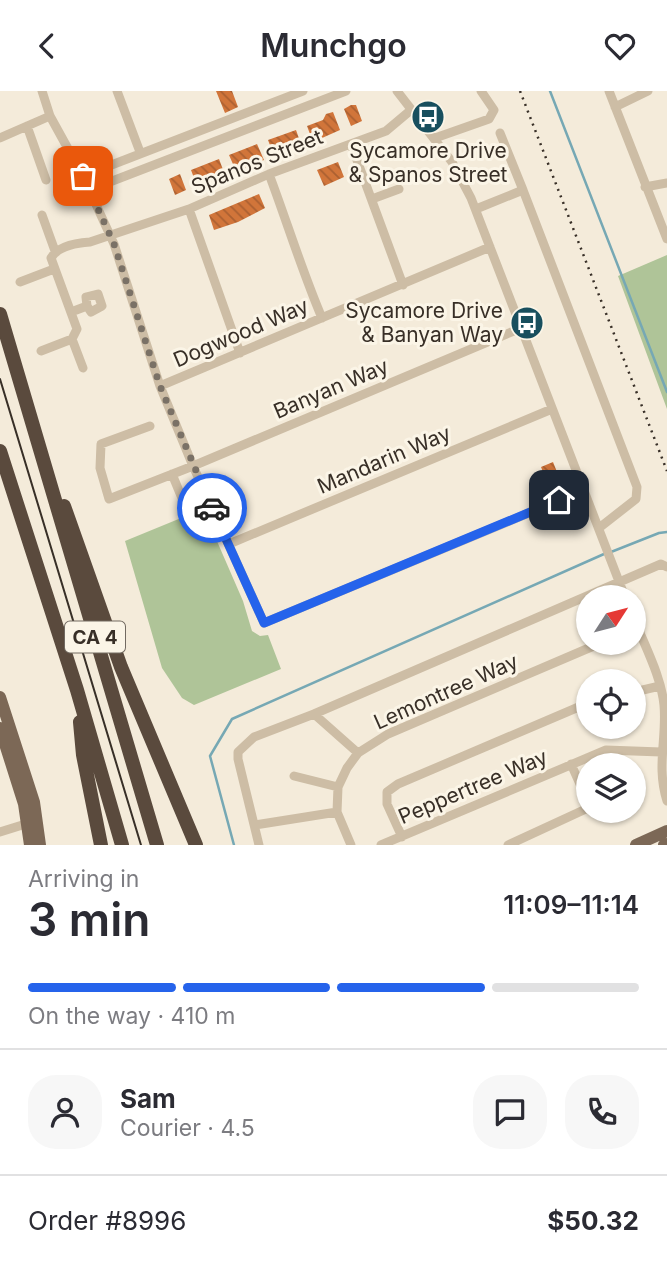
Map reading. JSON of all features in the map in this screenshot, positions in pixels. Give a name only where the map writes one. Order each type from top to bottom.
[{"type":"highway","name":"CA 4","points":[[0,314],[158,845]]},
{"type":"highway","points":[[33,430],[72,524],[121,667],[195,845]]},
{"type":"highway","name":"CA 4","points":[[0,451],[77,690],[122,845]]},
{"type":"highway","points":[[77,690],[83,755],[102,845]]},
{"type":"main road","points":[[0,697],[4,737],[40,845]]},
{"type":"main road","points":[[30,845],[33,822]]},
{"type":"main road","points":[[636,845],[667,831]]},
{"type":"street","points":[[53,91],[43,92],[50,116],[83,176],[109,235],[160,386],[264,623],[584,490]]},
{"type":"street","points":[[117,91],[140,152]]},
{"type":"street","points":[[83,176],[303,91]]},
{"type":"street","points":[[89,190],[346,91]]},
{"type":"street","points":[[397,91],[452,162],[476,209],[621,585]]},
{"type":"street","points":[[435,138],[489,119],[494,110],[481,91]]},
{"type":"street","points":[[609,91],[667,239]]},
{"type":"street","points":[[615,107],[648,91]]},
{"type":"street","name":"Spanos Street","points":[[55,251],[189,209],[269,174],[386,131],[411,110]]},
{"type":"street","points":[[0,138],[50,116]]},
{"type":"street","points":[[27,126],[46,180]]},
{"type":"street","points":[[500,134],[637,487],[636,499],[599,528]]},
{"type":"street","points":[[351,144],[403,285]]},
{"type":"street","points":[[269,174],[292,235],[301,269],[322,318]]},
{"type":"street","points":[[645,187],[667,183]]},
{"type":"street","points":[[372,199],[399,189]]},
{"type":"street","points":[[476,209],[523,190]]},
{"type":"street","points":[[189,209],[240,352]]},
{"type":"street","points":[[41,351],[72,339],[77,329],[54,269],[51,258],[55,251],[42,215]]},
{"type":"street","name":"Dogwood Way","points":[[160,386],[490,247]]},
{"type":"street","points":[[20,282],[54,269]]},
{"type":"street","points":[[71,312],[87,306]]},
{"type":"street","name":"Banyan Way","points":[[150,426],[101,445],[100,468],[109,499],[521,328]]},
{"type":"street","points":[[72,339],[83,368]]},
{"type":"street","name":"Mandarin Way","points":[[229,544],[552,409]]},
{"type":"street","points":[[172,474],[184,503]]},
{"type":"street","points":[[260,845],[238,759],[239,752],[254,737],[661,563],[667,567]]},
{"type":"street","points":[[646,652],[660,686],[666,720],[661,752],[667,801]]},
{"type":"street","name":"Lemontree Way","points":[[351,845],[337,812],[338,787],[358,753],[388,734],[576,654]]},
{"type":"street","points":[[646,689],[660,686]]},
{"type":"street","points":[[402,837],[387,804],[387,792],[398,784],[576,708]]},
{"type":"street","points":[[314,713],[358,753]]},
{"type":"street","name":"Peppertree Way","points":[[381,845],[606,750],[661,752]]},
{"type":"street","points":[[571,764],[576,775]]},
{"type":"street","points":[[294,776],[338,787]]},
{"type":"street","points":[[255,825],[337,812]]},
{"type":"street","points":[[508,845],[576,814]]},
{"type":"street","points":[[0,832],[33,822]]},
{"type":"green space","points":[[667,255],[667,409],[618,276]]},
{"type":"green space","points":[[203,509],[243,601],[252,631],[260,636],[268,635],[281,669],[194,705],[182,698],[162,668],[125,541]]},
{"type":"building","points":[[216,91],[232,91],[238,107],[225,113]]},
{"type":"building","points":[[356,105],[362,121],[351,126],[344,109]]},
{"type":"building","points":[[333,112],[340,130],[313,142],[307,126],[323,120],[326,114]]},
{"type":"building","points":[[296,130],[302,147],[274,156],[268,140]]},
{"type":"building","points":[[257,144],[264,160],[236,171],[229,155]]},
{"type":"building","points":[[219,159],[225,175],[197,186],[191,170]]},
{"type":"building","points":[[338,162],[344,177],[324,186],[317,170]]},
{"type":"building","points":[[180,174],[186,190],[175,195],[169,179]]},
{"type":"building","points":[[259,194],[265,208],[238,222],[214,230],[209,215]]},
{"type":"building","points":[[553,462],[561,482],[549,487],[541,467]]},
{"type":"waterway","points":[[550,91],[667,392]]},
{"type":"waterway","points":[[611,552],[667,532]]},
{"type":"waterway","points":[[234,845],[210,756],[232,719],[604,554]]},
{"type":"tram line","points":[[0,379],[141,845]]},
{"type":"railway","points":[[520,91],[667,471]]},
{"type":"way so far","points":[[83,176],[114,244],[160,386],[212,508]]},
{"type":"place","name":"Sycamore Drive & Spanos Street","points":[[428,117]]},
{"type":"place","name":"Sycamore Drive & Banyan Way","points":[[527,323]]},
{"type":"route","points":[[212,508],[264,623],[559,500]]}]
